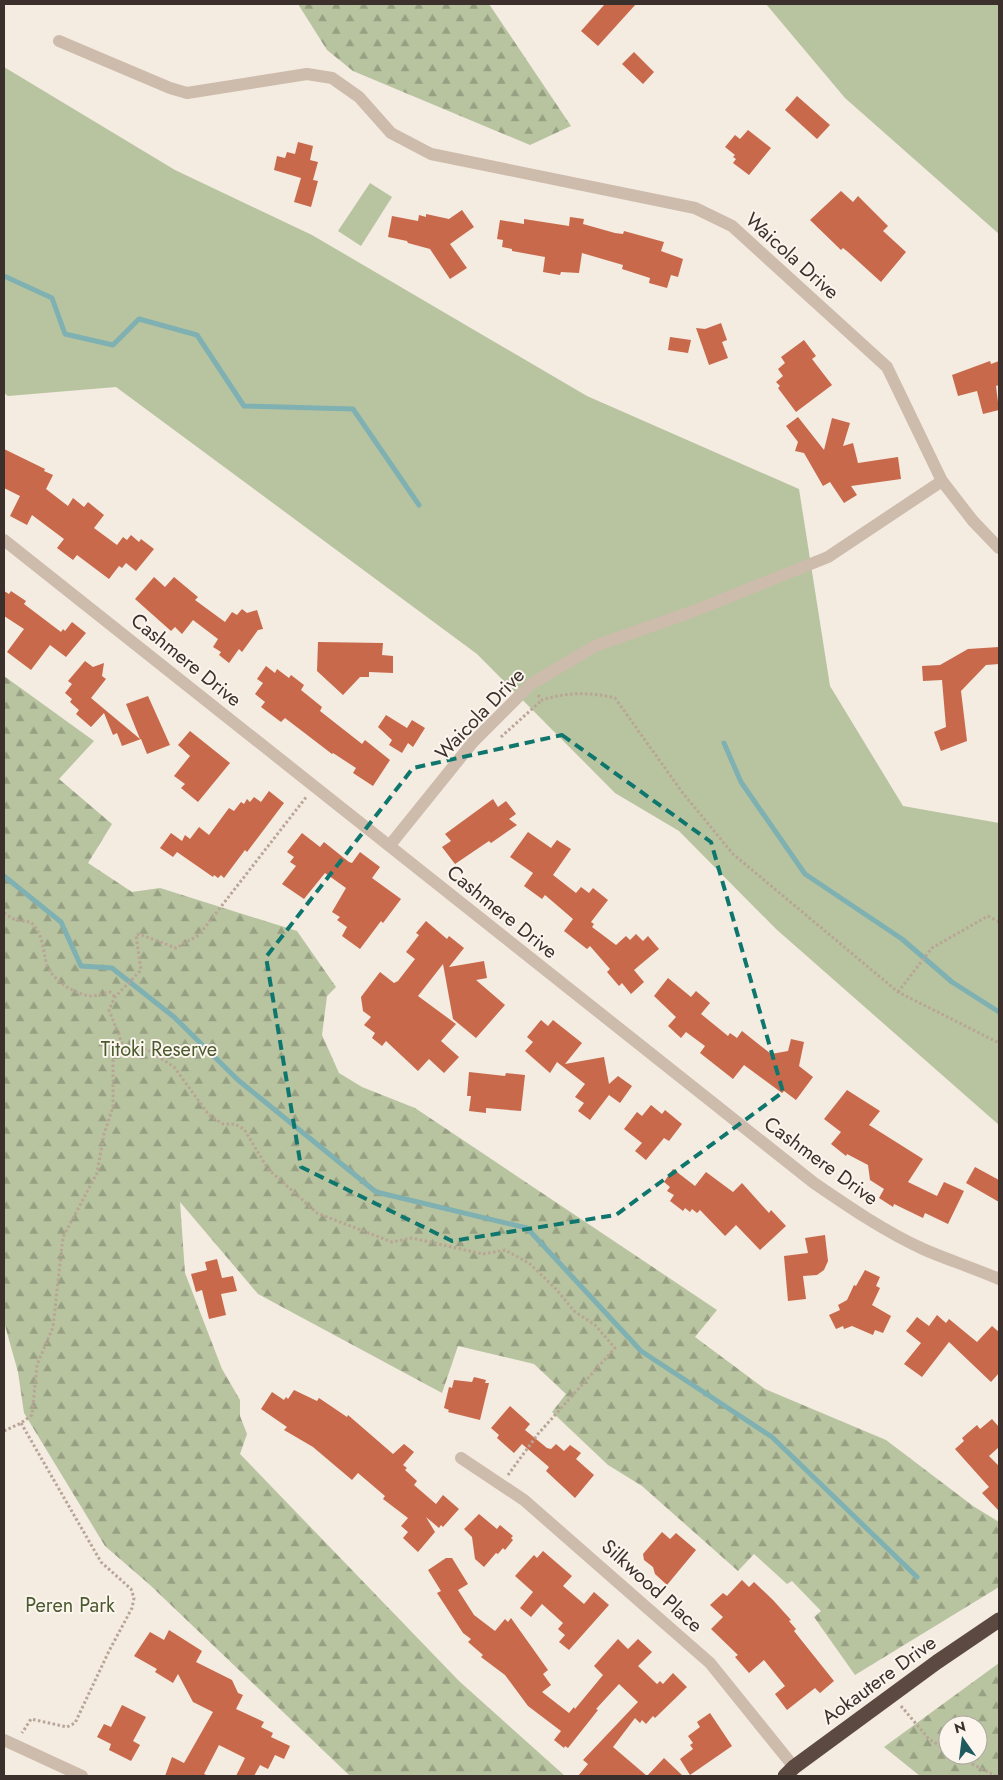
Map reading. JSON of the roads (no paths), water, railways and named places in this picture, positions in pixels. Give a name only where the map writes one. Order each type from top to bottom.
[{"type":"highway","name":"Aokautere Drive","points":[[790,1771],[999,1620]]},
{"type":"street","name":"Waicola Drive","points":[[58,41],[170,88],[187,93],[307,74],[324,75],[332,78],[359,97],[391,133],[431,154],[695,208],[732,226],[887,367],[942,481],[973,521],[999,548]]},
{"type":"street","name":"Waicola Drive","points":[[390,845],[473,742],[531,684],[595,646],[694,612],[828,557],[942,481]]},
{"type":"street","name":"Cashmere Drive","points":[[4,540],[814,1183],[898,1236],[943,1257],[999,1279]]},
{"type":"street","name":"Silkwood Place","points":[[461,1458],[524,1500],[710,1663],[790,1771]]},
{"type":"street","points":[[10,1743],[82,1776]]},
{"type":"waterway","points":[[4,276],[52,298],[65,334],[113,345],[139,319],[197,335],[244,406],[353,409],[419,505]]},
{"type":"waterway","points":[[724,743],[741,782],[805,874],[902,939],[952,982],[999,1012]]},
{"type":"waterway","points":[[4,876],[61,922],[81,966],[112,968],[174,1017],[238,1080],[376,1192],[527,1228],[641,1351],[772,1437],[917,1577]]},
{"type":"park label","name":"Titoki Reserve","points":[[159,1049]]},
{"type":"park label","name":"Peren Park","points":[[70,1605]]}]
